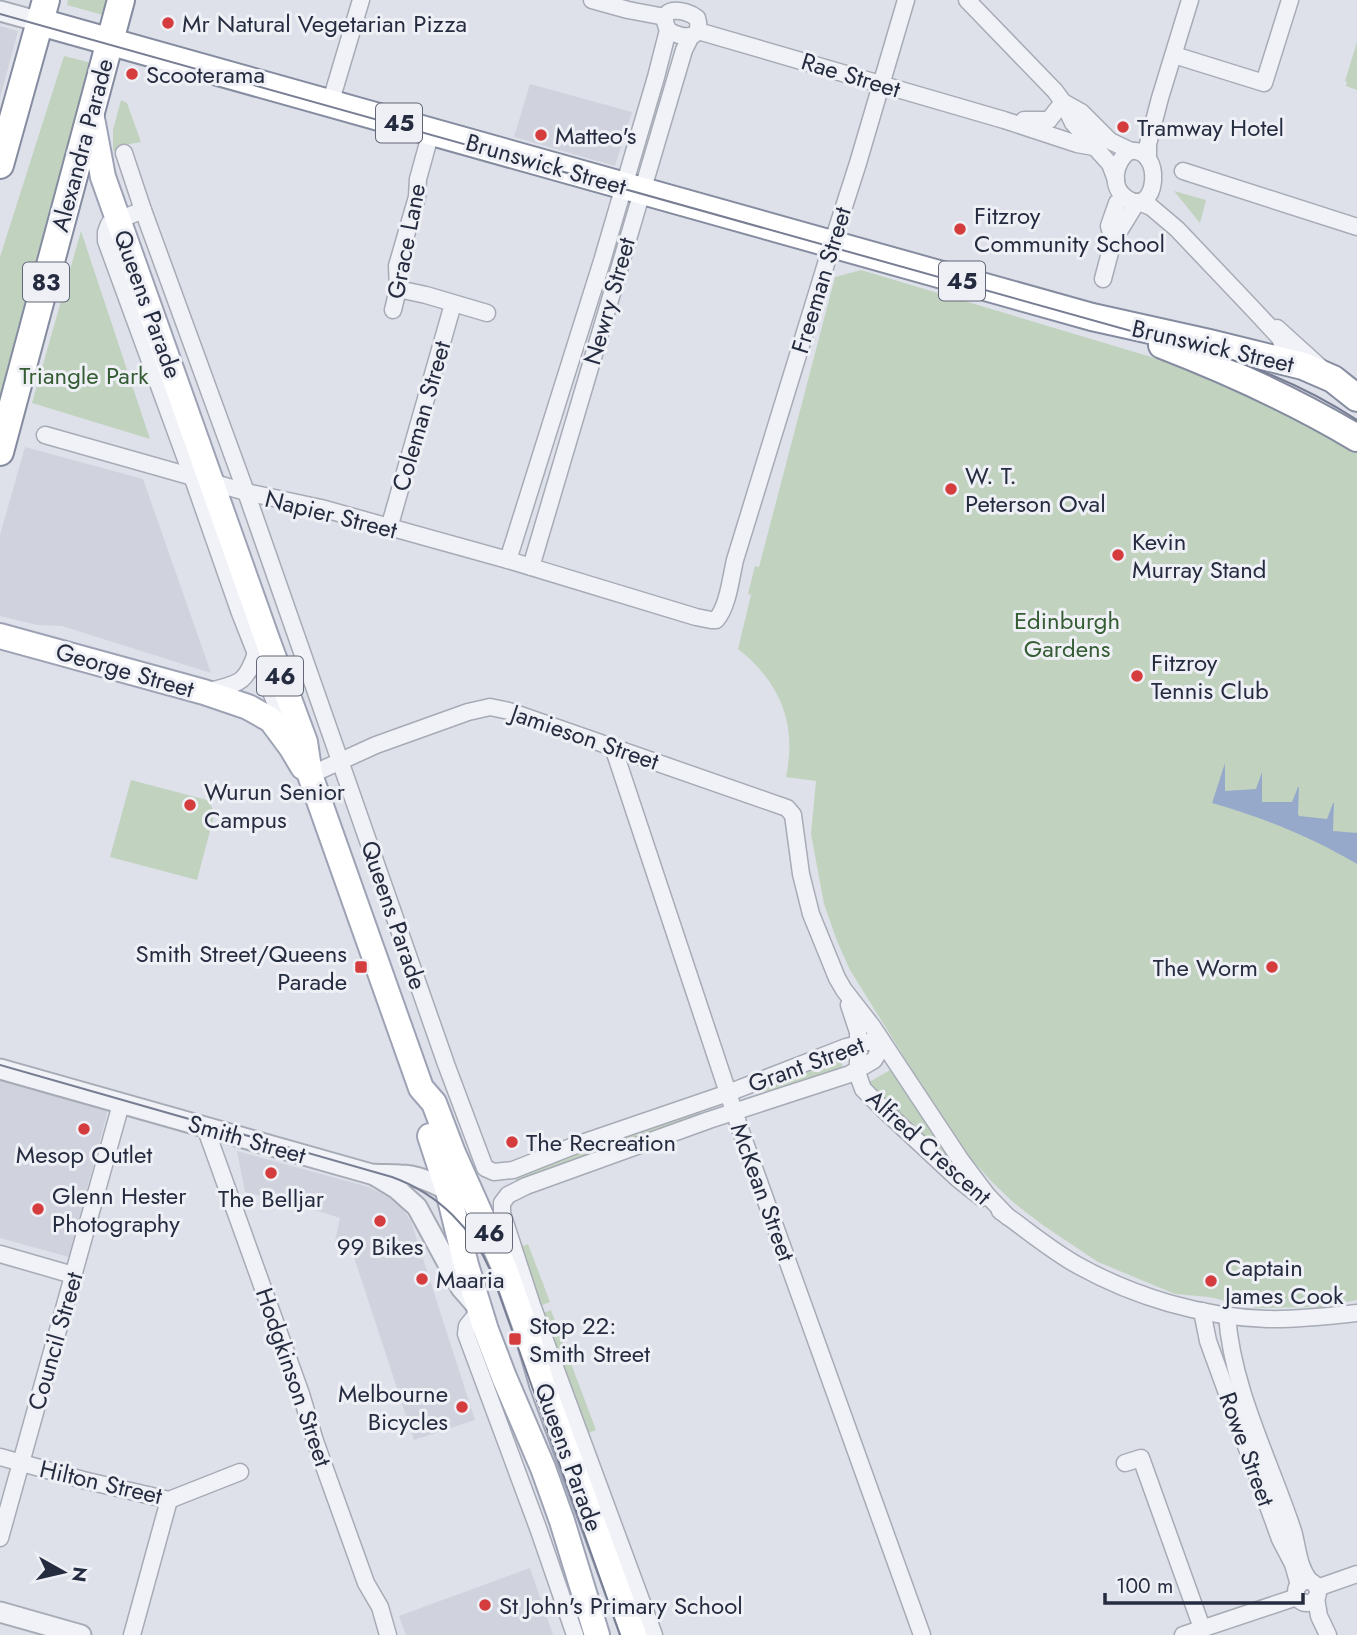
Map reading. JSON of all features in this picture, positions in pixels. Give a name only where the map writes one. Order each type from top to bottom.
[{"type":"highway","name":"Alexandra Parade","points":[[0,452],[121,0]]},
{"type":"highway","name":"Brunswick Street","points":[[43,11],[109,41],[1092,317],[1289,363],[1333,379]]},
{"type":"highway","points":[[0,165],[43,11]]},
{"type":"highway","name":"Brunswick Street","points":[[1092,317],[1239,377],[1357,438]]},
{"type":"highway","name":"45","points":[[1333,379],[1357,398]]},
{"type":"main road","name":"Queens Parade","points":[[91,113],[103,177],[202,479],[421,1088],[434,1103],[508,1277],[542,1384],[634,1635]]},
{"type":"main road","name":"George Street","points":[[0,636],[204,692],[248,707]]},
{"type":"main road","points":[[248,707],[260,698],[269,686],[272,676],[272,667],[262,647]]},
{"type":"main road","name":"Queens Parade","points":[[248,707],[271,720],[301,752]]},
{"type":"main road","name":"Queens Parade","points":[[421,1088],[419,1104],[449,1191],[467,1269],[480,1310],[504,1377],[534,1443],[562,1521],[597,1635]]},
{"type":"street","points":[[330,104],[361,0]]},
{"type":"street","points":[[592,0],[628,10],[689,13],[695,28],[675,35],[671,14]]},
{"type":"street","name":"Newry Street","points":[[508,560],[633,188],[684,50],[695,28],[702,0]]},
{"type":"street","name":"Freeman Street","points":[[714,614],[721,614],[906,0]]},
{"type":"street","points":[[968,0],[1044,78],[1063,102],[1073,123],[1110,164],[1123,196],[1151,207],[1177,229],[1280,338],[1289,363]]},
{"type":"street","points":[[1148,159],[1147,153],[1160,98],[1190,0]]},
{"type":"street","points":[[1174,55],[1264,83],[1290,0]]},
{"type":"street","name":"Brunswick Street","points":[[0,11],[43,11]]},
{"type":"street","name":"Newry Street","points":[[531,567],[633,188],[671,14]]},
{"type":"street","name":"Rae Street","points":[[695,28],[1094,147]]},
{"type":"street","points":[[1116,180],[1118,164],[1132,151],[1160,98]]},
{"type":"street","points":[[1063,102],[1081,112],[1110,141],[1141,152],[1151,164],[1153,187],[1149,196],[1138,202],[1113,241],[1103,279]]},
{"type":"street","name":"Rae Street","points":[[1004,120],[1049,120],[1063,102]]},
{"type":"street","name":"Grace Lane","points":[[393,310],[398,289],[397,266],[417,197],[418,179],[431,132]]},
{"type":"street","name":"Queens Parade","points":[[124,153],[469,1127],[483,1165],[489,1171]]},
{"type":"street","points":[[1183,171],[1357,226]]},
{"type":"street","points":[[1153,187],[1177,229]]},
{"type":"street","points":[[1113,241],[1109,226],[1116,203]]},
{"type":"street","name":"Queens Parade","points":[[117,219],[143,210]]},
{"type":"street","points":[[398,289],[487,313]]},
{"type":"street","name":"Coleman Street","points":[[389,528],[453,304]]},
{"type":"street","points":[[1254,309],[1333,379]]},
{"type":"street","name":"Queens Parade","points":[[171,391],[205,379]]},
{"type":"street","name":"Napier Street","points":[[45,435],[246,492],[321,508],[508,560],[707,620],[714,614]]},
{"type":"street","points":[[204,692],[241,681],[249,673],[262,647]]},
{"type":"street","name":"Queens Parade","points":[[269,686],[301,752]]},
{"type":"street","name":"Jamieson Street","points":[[301,752],[338,755],[490,707],[509,711],[785,806],[791,811]]},
{"type":"street","name":"McKean Street","points":[[613,747],[734,1112],[922,1635]]},
{"type":"street","name":"Jamieson Street","points":[[310,775],[338,755]]},
{"type":"street","name":"Alfred Crescent","points":[[791,811],[801,874],[811,914],[844,990],[857,1030],[858,1070],[863,1088],[958,1179],[1064,1257],[1097,1275],[1152,1297],[1202,1311],[1270,1320],[1357,1312]]},
{"type":"street","name":"Alfred Crescent","points":[[844,990],[960,1159],[987,1195],[1008,1217]]},
{"type":"street","name":"Grant Street","points":[[489,1171],[510,1170],[858,1044],[880,1039],[875,1059],[845,1076],[614,1153],[517,1190]]},
{"type":"street","name":"Smith Street","points":[[0,1069],[371,1174],[403,1175],[429,1181],[467,1202],[484,1222]]},
{"type":"street","name":"Council Street","points":[[0,1538],[121,1104]]},
{"type":"street","name":"Hodgkinson Street","points":[[205,1128],[364,1576],[380,1607],[388,1632]]},
{"type":"street","points":[[607,1134],[614,1153]]},
{"type":"street","points":[[510,1170],[517,1190]]},
{"type":"street","points":[[371,1174],[397,1189],[417,1207],[461,1288],[480,1310],[469,1324],[466,1334],[575,1635]]},
{"type":"street","name":"Queens Parade","points":[[517,1190],[508,1195],[501,1204],[502,1213],[532,1305],[654,1635]]},
{"type":"street","points":[[0,1254],[73,1275]]},
{"type":"street","name":"Rowe Street","points":[[1202,1311],[1208,1341],[1279,1539],[1328,1635]]},
{"type":"street","name":"Rowe Street","points":[[1227,1315],[1235,1369],[1293,1531],[1317,1635]]},
{"type":"street","name":"Hilton Street","points":[[0,1457],[169,1500],[240,1472]]},
{"type":"street","points":[[1125,1464],[1141,1458],[1202,1628]]},
{"type":"street","points":[[132,1635],[169,1500]]},
{"type":"street","points":[[1183,1635],[1357,1574]]},
{"type":"street","points":[[0,1612],[81,1635]]},
{"type":"street","points":[[0,1625],[34,1635]]},
{"type":"shaded area","points":[[0,26],[18,31],[0,98]]},
{"type":"shaded area","points":[[530,84],[632,112],[615,166],[514,137]]},
{"type":"shaded area","points":[[25,447],[143,479],[211,673],[62,626],[37,625],[0,616],[0,535]]},
{"type":"shaded area","points":[[0,1079],[108,1110],[69,1257],[0,1238]]},
{"type":"shaded area","points":[[237,1151],[369,1187],[398,1202],[411,1221],[475,1420],[414,1440],[351,1248],[335,1241],[340,1218],[245,1192]]},
{"type":"shaded area","name":"St John's Primary School","points":[[530,1568],[553,1635],[406,1635],[399,1616]]},
{"type":"green space","points":[[68,0],[107,0],[103,15],[67,5]]},
{"type":"green space","points":[[1357,42],[1357,90],[1346,86],[1345,81]]},
{"type":"green space","points":[[64,56],[96,64],[8,395],[0,393],[0,257]]},
{"type":"green space","points":[[121,100],[127,103],[141,142],[113,151],[113,130]]},
{"type":"green space","points":[[1174,191],[1206,200],[1200,223]]},
{"type":"green space","name":"Triangle Park","points":[[81,231],[150,439],[32,403]]},
{"type":"green space","name":"Edinburgh Gardens","points":[[861,270],[1178,365],[1253,396],[1357,451],[1357,1300],[1323,1307],[1257,1308],[1209,1297],[1175,1294],[1098,1262],[1014,1203],[969,1156],[850,970],[824,904],[811,834],[816,781],[786,777],[789,739],[782,706],[765,676],[738,649],[755,566],[759,567],[835,277]]},
{"type":"green space","points":[[131,780],[207,800],[215,812],[197,880],[110,857]]},
{"type":"green space","points":[[843,1056],[842,1069],[763,1097],[759,1086]]},
{"type":"green space","points":[[892,1069],[957,1165],[956,1168],[869,1082]]},
{"type":"green space","points":[[701,1110],[700,1116],[619,1144],[615,1138]]},
{"type":"green space","points":[[585,1150],[587,1157],[517,1182],[514,1176]]},
{"type":"green space","points":[[528,1244],[550,1302],[540,1306],[518,1248]]},
{"type":"green space","points":[[551,1310],[596,1430],[586,1434],[541,1314]]},
{"type":"water","points":[[1225,763],[1225,791],[1256,789],[1262,772],[1262,802],[1292,802],[1299,787],[1299,816],[1327,819],[1334,803],[1333,831],[1357,833],[1357,864],[1286,829],[1212,803]]},
{"type":"tram line","points":[[0,14],[1224,357],[1293,384],[1357,420]]},
{"type":"tram line","points":[[0,1065],[392,1177],[425,1193],[453,1215],[475,1242],[492,1274],[620,1635]]},
{"type":"place","name":"Mr Natural Vegetarian Pizza","points":[[168,23]]},
{"type":"place","name":"Scooterama","points":[[132,74]]},
{"type":"place","name":"Tramway Hotel","points":[[1123,127]]},
{"type":"place","name":"Matteo's","points":[[541,135]]},
{"type":"place","name":"Fitzroy Community School","points":[[960,229]]},
{"type":"place","name":"W. T. Peterson Oval","points":[[951,489]]},
{"type":"place","name":"Kevin Murray Stand","points":[[1118,555]]},
{"type":"place","name":"Fitzroy Tennis Club","points":[[1137,676]]},
{"type":"place","name":"Wurun Senior Campus","points":[[190,805]]},
{"type":"place","name":"Smith Street/Queens Parade","points":[[361,967]]},
{"type":"place","name":"The Worm","points":[[1272,967]]},
{"type":"place","name":"Mesop Outlet","points":[[84,1129]]},
{"type":"place","name":"The Recreation","points":[[512,1142]]},
{"type":"place","name":"The Belljar","points":[[271,1173]]},
{"type":"place","name":"Glenn Hester Photography","points":[[38,1209]]},
{"type":"place","name":"99 Bikes","points":[[380,1221]]},
{"type":"place","name":"Maaria","points":[[422,1279]]},
{"type":"place","name":"Captain James Cook","points":[[1211,1281]]},
{"type":"place","name":"Stop 22: Smith Street","points":[[515,1339]]},
{"type":"place","name":"Melbourne Bicycles","points":[[462,1407]]},
{"type":"place","name":"St John's Primary School","points":[[485,1605]]}]
